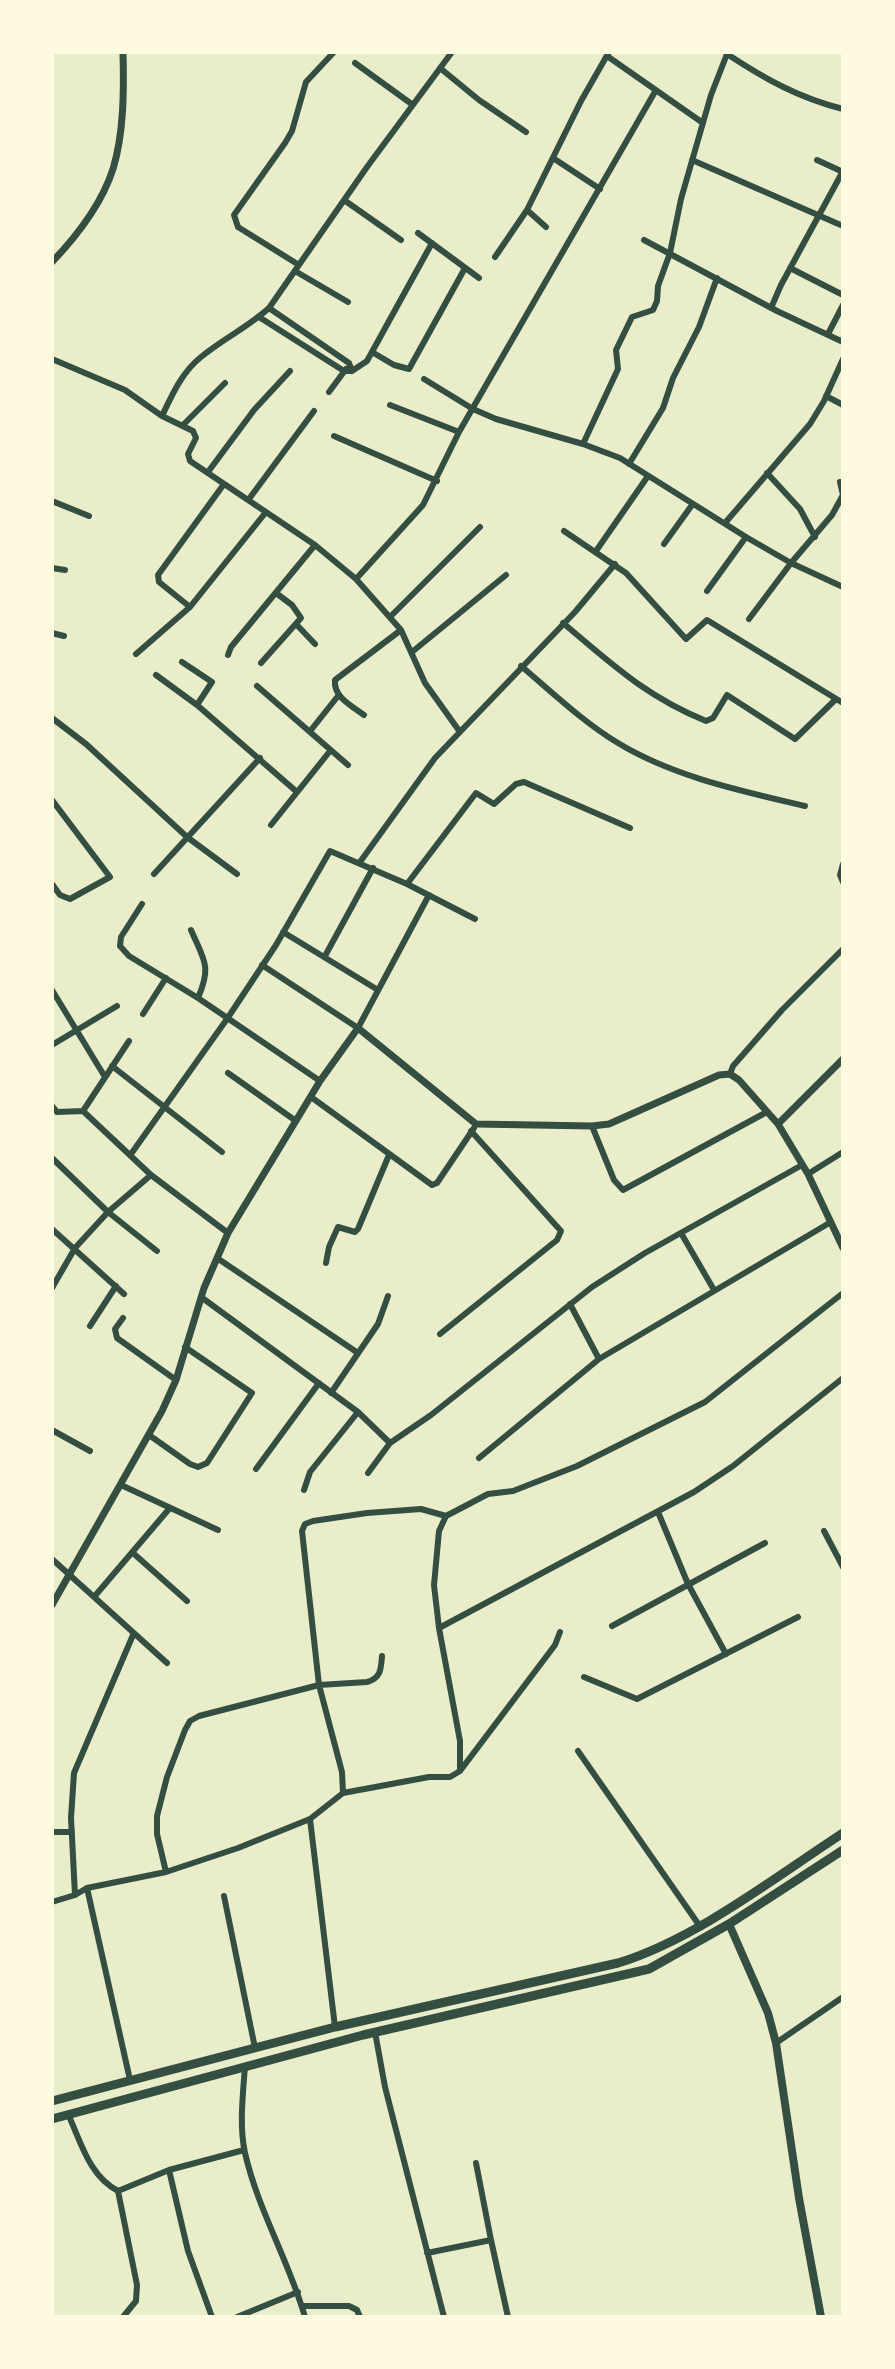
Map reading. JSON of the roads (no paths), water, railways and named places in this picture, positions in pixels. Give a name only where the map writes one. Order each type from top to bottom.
[{"type":"highway","points":[[52,2101],[335,2027],[618,1963],[645,1954],[699,1925],[843,1833]]},
{"type":"highway","points":[[52,2119],[375,2032],[649,1969],[729,1924],[843,1850]]},
{"type":"highway","points":[[800,1861],[805,1874]]},
{"type":"highway","points":[[776,1877],[783,1888]]},
{"type":"highway","points":[[498,1989],[501,2004]]},
{"type":"main road","points":[[729,1924],[768,2013],[776,2043],[821,2317]]},
{"type":"street","points":[[52,262],[83,224],[113,170],[124,89],[123,52]]},
{"type":"street","points":[[334,52],[306,82],[292,131],[234,215],[238,227],[348,302]]},
{"type":"street","points":[[162,416],[178,383],[200,357],[269,308],[452,52]]},
{"type":"street","points":[[495,257],[527,210],[608,54],[703,123]]},
{"type":"street","points":[[583,444],[618,369],[616,350],[632,317],[653,310],[657,301],[658,286],[670,253],[692,160],[727,54],[773,84],[811,101],[843,109]]},
{"type":"street","points":[[355,63],[413,105]]},
{"type":"street","points":[[440,68],[526,132]]},
{"type":"street","points":[[356,579],[423,505],[459,432],[656,90]]},
{"type":"street","points":[[553,158],[600,189]]},
{"type":"street","points":[[692,160],[843,226]]},
{"type":"street","points":[[771,308],[843,172],[817,160]]},
{"type":"street","points":[[344,200],[401,240]]},
{"type":"street","points":[[527,210],[546,227]]},
{"type":"street","points":[[418,233],[479,278]]},
{"type":"street","points":[[644,240],[771,308],[843,342]]},
{"type":"street","points":[[329,392],[349,368],[363,365],[372,352],[432,243]]},
{"type":"street","points":[[372,352],[394,365],[409,369],[465,268]]},
{"type":"street","points":[[790,268],[843,295]]},
{"type":"street","points":[[629,464],[663,408],[717,278]]},
{"type":"street","points":[[828,334],[843,305]]},
{"type":"street","points":[[269,308],[349,368]]},
{"type":"street","points":[[259,317],[349,368]]},
{"type":"street","points":[[52,359],[125,390],[195,435],[188,454],[190,461],[315,545],[356,579],[401,630],[425,683],[460,732]]},
{"type":"street","points":[[725,523],[810,424],[843,359]]},
{"type":"street","points":[[208,472],[254,410],[290,371]]},
{"type":"street","points":[[424,379],[473,409],[536,432],[583,444],[629,464],[791,563],[843,587]]},
{"type":"street","points":[[182,426],[225,383]]},
{"type":"street","points":[[826,396],[843,405]]},
{"type":"street","points":[[390,405],[459,432]]},
{"type":"street","points":[[249,499],[314,411]]},
{"type":"street","points":[[334,436],[437,481]]},
{"type":"street","points":[[767,473],[793,500],[815,537]]},
{"type":"street","points":[[596,551],[648,476]]},
{"type":"street","points":[[749,619],[832,515],[843,495],[840,482]]},
{"type":"street","points":[[190,607],[159,582],[158,575],[224,484]]},
{"type":"street","points":[[52,501],[89,516]]},
{"type":"street","points":[[664,544],[692,505]]},
{"type":"street","points":[[136,654],[190,607],[266,512]]},
{"type":"street","points":[[391,616],[480,527]]},
{"type":"street","points":[[563,623],[634,683],[664,703],[706,721],[713,718],[727,695],[795,739],[840,701],[707,620],[686,639],[615,564],[564,531]]},
{"type":"street","points":[[707,591],[746,537]]},
{"type":"street","points":[[228,655],[231,647],[315,545]]},
{"type":"street","points":[[360,862],[435,758],[615,564]]},
{"type":"street","points":[[52,568],[65,570]]},
{"type":"street","points":[[412,652],[506,575]]},
{"type":"street","points":[[261,663],[301,618],[276,593]]},
{"type":"street","points":[[296,624],[315,644]]},
{"type":"street","points":[[364,715],[338,696],[334,688],[337,677],[401,630]]},
{"type":"street","points":[[52,633],[64,636]]},
{"type":"street","points":[[182,662],[212,682],[197,705]]},
{"type":"street","points":[[521,666],[617,743],[676,771],[805,806]]},
{"type":"street","points":[[156,675],[197,705],[297,792]]},
{"type":"street","points":[[257,686],[348,765]]},
{"type":"street","points":[[311,730],[338,696]]},
{"type":"street","points":[[52,718],[86,744],[187,837],[237,874]]},
{"type":"street","points":[[271,825],[330,751]]},
{"type":"street","points":[[154,874],[260,758]]},
{"type":"street","points":[[407,884],[476,793],[494,804],[516,784],[524,782],[630,828]]},
{"type":"street","points":[[52,800],[110,877],[106,882],[70,899],[60,895],[52,884]]},
{"type":"street","points":[[131,1154],[227,1019],[330,851],[373,868],[475,919]]},
{"type":"street","points":[[842,879],[843,864]]},
{"type":"street","points":[[325,956],[373,868]]},
{"type":"street","points":[[52,1605],[149,1435],[176,1380],[201,1297],[228,1233],[320,1081],[358,1028],[429,895]]},
{"type":"street","points":[[142,904],[121,937],[120,946],[129,956],[198,998],[320,1081]]},
{"type":"street","points":[[191,930],[207,968],[207,977],[198,998]]},
{"type":"street","points":[[283,932],[378,990]]},
{"type":"street","points":[[730,1074],[733,1066],[782,1010],[843,949]]},
{"type":"street","points":[[262,965],[358,1028],[474,1128],[561,1231],[557,1240],[440,1334]]},
{"type":"street","points":[[143,1014],[166,978]]},
{"type":"street","points":[[52,990],[105,1077]]},
{"type":"street","points":[[52,1045],[117,1006]]},
{"type":"street","points":[[83,1111],[129,1041]]},
{"type":"street","points":[[778,1124],[843,1059]]},
{"type":"street","points":[[112,1066],[222,1152]]},
{"type":"street","points":[[228,1073],[296,1121]]},
{"type":"street","points":[[474,1128],[592,1126],[619,1121],[719,1075],[730,1074],[778,1124],[808,1174],[843,1248]]},
{"type":"street","points":[[311,1097],[429,1184],[435,1185],[474,1128]]},
{"type":"street","points":[[55,1109],[83,1111],[151,1175],[228,1233]]},
{"type":"street","points":[[592,1126],[614,1180],[623,1190],[765,1113]]},
{"type":"street","points":[[808,1174],[843,1152]]},
{"type":"street","points":[[326,1263],[338,1227],[352,1232],[358,1229],[389,1155]]},
{"type":"street","points":[[52,1158],[108,1212],[157,1251]]},
{"type":"street","points":[[368,1473],[390,1443],[431,1415],[616,1270],[802,1165]]},
{"type":"street","points":[[52,1288],[75,1248],[108,1212],[151,1175]]},
{"type":"street","points":[[479,1458],[599,1359],[831,1222]]},
{"type":"street","points":[[52,1229],[124,1294]]},
{"type":"street","points":[[681,1233],[714,1290]]},
{"type":"street","points":[[217,1258],[358,1353]]},
{"type":"street","points":[[90,1326],[116,1286]]},
{"type":"street","points":[[460,1771],[460,1741],[434,1585],[439,1531],[446,1516],[488,1494],[513,1491],[577,1466],[682,1415],[705,1402],[843,1293]]},
{"type":"street","points":[[331,1393],[378,1324],[388,1296]]},
{"type":"street","points":[[201,1297],[358,1412],[390,1443]]},
{"type":"street","points":[[570,1304],[599,1359]]},
{"type":"street","points":[[123,1318],[115,1329],[117,1338],[176,1380]]},
{"type":"street","points":[[149,1435],[198,1467],[207,1463],[252,1393],[185,1347]]},
{"type":"street","points":[[439,1628],[694,1492],[733,1466],[843,1378]]},
{"type":"street","points":[[256,1469],[319,1383]]},
{"type":"street","points":[[304,1490],[310,1472],[358,1412]]},
{"type":"street","points":[[52,1430],[90,1451]]},
{"type":"street","points":[[121,1485],[218,1530]]},
{"type":"street","points":[[94,1597],[169,1509]]},
{"type":"street","points":[[343,1793],[342,1772],[319,1685],[302,1531],[305,1524],[367,1513],[421,1509],[446,1516]]},
{"type":"street","points":[[658,1512],[688,1584],[726,1654]]},
{"type":"street","points":[[824,1531],[843,1567]]},
{"type":"street","points":[[612,1626],[765,1543]]},
{"type":"street","points":[[133,1553],[187,1601]]},
{"type":"street","points":[[52,1559],[167,1663]]},
{"type":"street","points":[[584,1677],[637,1699],[798,1617]]},
{"type":"street","points":[[52,1902],[87,1888],[166,1872],[238,1848],[310,1819],[343,1793],[429,1777],[450,1777],[460,1771],[550,1652],[560,1632]]},
{"type":"street","points":[[75,1895],[72,1781],[76,1764],[133,1635]]},
{"type":"street","points":[[166,1872],[155,1827],[167,1777],[190,1721],[319,1685],[354,1685],[374,1680],[381,1671],[382,1656]]},
{"type":"street","points":[[578,1751],[699,1925]]},
{"type":"street","points":[[310,1819],[335,2027]]},
{"type":"street","points":[[52,1832],[72,1832]]},
{"type":"street","points":[[87,1888],[130,2080]]},
{"type":"street","points":[[224,1896],[255,2048]]},
{"type":"street","points":[[776,2043],[843,1997]]},
{"type":"street","points":[[375,2032],[385,2087],[444,2317]]},
{"type":"street","points":[[245,2066],[244,2150],[256,2190],[298,2292],[305,2317]]},
{"type":"street","points":[[68,2114],[93,2169],[99,2178],[118,2191],[137,2285],[136,2301],[123,2317]]},
{"type":"street","points":[[118,2191],[169,2170],[244,2150]]},
{"type":"street","points":[[476,2163],[508,2317]]},
{"type":"street","points":[[169,2170],[188,2251],[212,2317]]},
{"type":"street","points":[[427,2253],[491,2240]]},
{"type":"street","points":[[237,2317],[298,2292]]},
{"type":"street","points":[[302,2306],[349,2306],[357,2310],[360,2317]]}]
